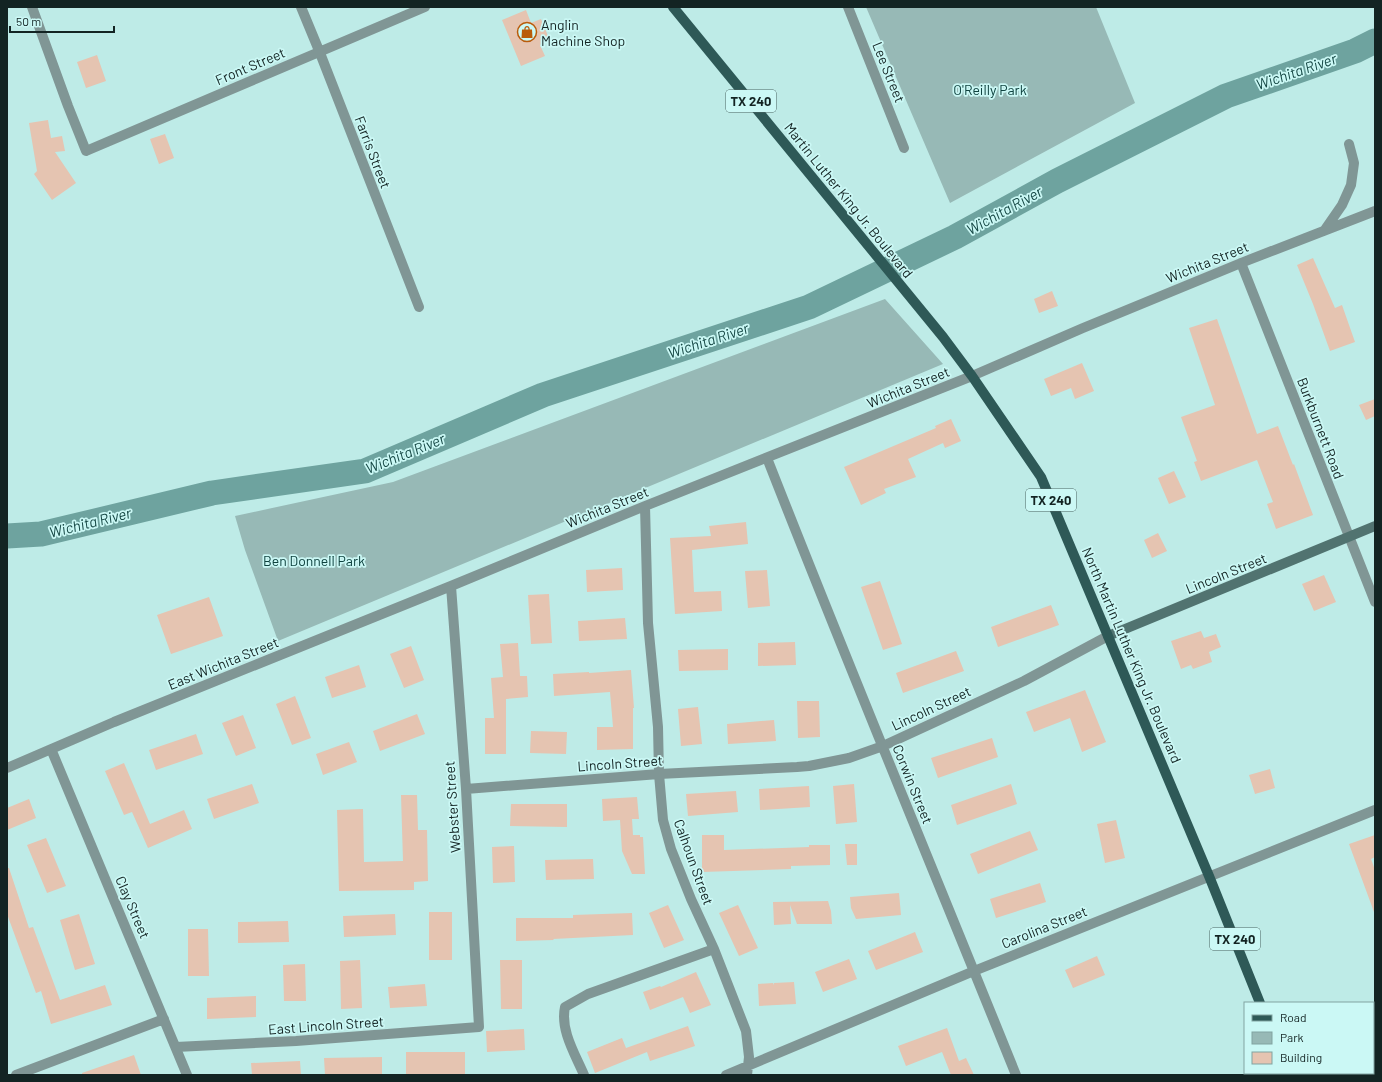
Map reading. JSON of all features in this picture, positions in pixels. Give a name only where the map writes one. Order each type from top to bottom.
[{"type":"main road","name":"Martin Luther King Jr. Boulevard","points":[[673,7],[943,337]]},
{"type":"main road","name":"North Martin Luther King Jr. Boulevard","points":[[943,337],[972,376],[1041,477],[1209,876],[1260,1002]]},
{"type":"main road","name":"Lincoln Street","points":[[1108,636],[1375,526]]},
{"type":"street","name":"Front Street","points":[[32,7],[86,151],[320,53],[425,7]]},
{"type":"street","name":"Farris Street","points":[[301,7],[419,307]]},
{"type":"street","name":"Lee Street","points":[[848,7],[904,148]]},
{"type":"street","points":[[1324,231],[1342,204],[1351,185],[1354,163],[1349,144]]},
{"type":"street","name":"Wichita Street","points":[[451,586],[644,506],[972,376],[1083,328],[1375,211]]},
{"type":"street","name":"Burkburnett Road","points":[[1241,264],[1375,602]]},
{"type":"street","name":"Corwin Street","points":[[767,458],[832,624],[1016,1075]]},
{"type":"street","name":"Calhoun Street","points":[[644,506],[648,623],[658,727],[659,774],[664,820],[671,849],[691,899],[714,949],[746,1030],[749,1057],[747,1071]]},
{"type":"street","name":"East Wichita Street","points":[[7,768],[121,719],[451,586]]},
{"type":"street","name":"Webster Street","points":[[451,586],[466,789],[479,1027]]},
{"type":"street","name":"Lincoln Street","points":[[466,789],[659,774],[809,766],[849,758],[883,746],[1024,681],[1108,636]]},
{"type":"street","name":"Clay Street","points":[[51,750],[187,1075]]},
{"type":"street","name":"Carolina Street","points":[[726,1075],[747,1071],[974,971],[1375,810]]},
{"type":"street","points":[[584,1075],[568,1036],[564,1015],[565,1007],[588,994],[714,949]]},
{"type":"street","points":[[16,1075],[164,1019]]},
{"type":"street","name":"East Lincoln Street","points":[[176,1047],[310,1040],[479,1027]]},
{"type":"green space","name":"O'Reilly Park","points":[[866,7],[1096,7],[1135,103],[950,203]]},
{"type":"green space","name":"Ben Donnell Park","points":[[885,299],[943,364],[278,641],[245,550],[235,516],[393,482]]},
{"type":"building","name":"Anglin Machine Shop","points":[[526,10],[531,23],[541,19],[550,41],[540,45],[545,56],[521,66],[502,20]]},
{"type":"building","points":[[97,55],[106,81],[86,88],[77,62]]},
{"type":"building","points":[[48,120],[51,138],[62,136],[65,151],[55,152],[76,183],[52,200],[34,174],[37,171],[29,123]]},
{"type":"building","points":[[165,134],[174,158],[159,164],[150,139]]},
{"type":"building","points":[[1313,258],[1335,308],[1342,305],[1355,342],[1330,351],[1297,265]]},
{"type":"building","points":[[1052,291],[1058,306],[1039,313],[1034,299]]},
{"type":"building","points":[[1217,319],[1257,434],[1278,426],[1313,515],[1276,529],[1267,504],[1273,502],[1257,460],[1201,481],[1194,462],[1197,461],[1181,417],[1215,405],[1189,328]]},
{"type":"building","points":[[1082,363],[1094,391],[1075,399],[1071,388],[1051,396],[1044,379]]},
{"type":"building","points":[[1375,399],[1375,416],[1366,420],[1359,405]]},
{"type":"building","points":[[951,419],[961,441],[945,448],[943,443],[908,459],[916,477],[884,489],[886,493],[861,505],[844,467],[936,428],[935,426]]},
{"type":"building","points":[[1174,471],[1186,497],[1169,504],[1158,478]]},
{"type":"building","points":[[746,522],[748,544],[692,550],[694,592],[721,591],[722,611],[675,614],[670,538],[711,536],[709,526]]},
{"type":"building","points":[[1158,533],[1167,551],[1152,558],[1144,540]]},
{"type":"building","points":[[622,568],[623,590],[587,592],[586,570]]},
{"type":"building","points":[[767,570],[770,606],[748,608],[745,571]]},
{"type":"building","points":[[1324,575],[1336,602],[1314,611],[1302,584]]},
{"type":"building","points":[[880,581],[902,644],[883,650],[861,587]]},
{"type":"building","points":[[549,594],[552,643],[531,644],[528,595]]},
{"type":"building","points":[[209,597],[223,636],[171,654],[157,615]]},
{"type":"building","points":[[1051,605],[1059,625],[998,647],[991,627]]},
{"type":"building","points":[[625,618],[627,639],[579,641],[578,621]]},
{"type":"building","points":[[1201,631],[1204,638],[1216,634],[1221,647],[1209,652],[1212,662],[1193,669],[1191,665],[1181,669],[1171,641]]},
{"type":"building","points":[[795,642],[796,665],[758,666],[758,643]]},
{"type":"building","points":[[518,643],[520,676],[527,676],[528,697],[506,699],[506,754],[485,754],[485,718],[494,718],[491,678],[503,677],[500,644]]},
{"type":"building","points":[[411,646],[424,680],[404,688],[390,654]]},
{"type":"building","points":[[728,649],[728,670],[679,671],[678,650]]},
{"type":"building","points":[[956,651],[964,671],[903,693],[896,673]]},
{"type":"building","points":[[359,665],[366,687],[332,698],[325,677]]},
{"type":"building","points":[[631,670],[634,708],[633,749],[597,750],[597,727],[613,727],[610,692],[554,696],[553,674]]},
{"type":"building","points":[[1085,690],[1106,742],[1082,752],[1070,718],[1034,732],[1026,712]]},
{"type":"building","points":[[295,696],[311,738],[292,745],[276,704]]},
{"type":"building","points":[[797,701],[819,701],[820,737],[798,738]]},
{"type":"building","points":[[698,707],[702,744],[681,746],[678,709]]},
{"type":"building","points":[[417,714],[425,734],[380,751],[373,731]]},
{"type":"building","points":[[243,715],[256,748],[236,756],[222,723]]},
{"type":"building","points":[[774,720],[776,741],[728,744],[727,724]]},
{"type":"building","points":[[531,731],[567,732],[566,754],[530,753]]},
{"type":"building","points":[[196,734],[203,754],[156,770],[149,750]]},
{"type":"building","points":[[992,738],[998,757],[938,778],[931,758]]},
{"type":"building","points":[[349,742],[357,762],[323,775],[316,754]]},
{"type":"building","points":[[124,763],[150,824],[184,810],[192,829],[148,848],[132,812],[124,815],[105,771]]},
{"type":"building","points":[[1270,769],[1275,788],[1255,794],[1249,775]]},
{"type":"building","points":[[252,784],[259,803],[214,819],[207,799]]},
{"type":"building","points":[[854,784],[857,822],[836,824],[833,786]]},
{"type":"building","points":[[1011,784],[1017,804],[957,825],[951,805]]},
{"type":"building","points":[[809,786],[810,807],[760,810],[759,789]]},
{"type":"building","points":[[736,791],[738,812],[688,816],[686,794]]},
{"type":"building","points":[[401,795],[417,795],[418,830],[427,830],[428,881],[414,882],[414,890],[339,891],[337,810],[363,809],[364,862],[403,861]]},
{"type":"building","points":[[637,797],[639,819],[632,819],[633,835],[640,835],[640,837],[643,837],[645,874],[632,874],[622,851],[620,820],[603,821],[602,799]]},
{"type":"building","points":[[29,799],[36,818],[7,830],[7,808]]},
{"type":"building","points":[[511,804],[567,804],[567,827],[510,826]]},
{"type":"building","points":[[1116,820],[1125,858],[1105,863],[1097,824]]},
{"type":"building","points":[[1030,831],[1038,850],[978,874],[970,854]]},
{"type":"building","points":[[702,835],[724,835],[724,850],[830,845],[830,865],[791,866],[791,869],[702,872]]},
{"type":"building","points":[[1375,835],[1375,857],[1371,859],[1375,870],[1374,912],[1349,844]]},
{"type":"building","points":[[46,838],[66,886],[47,893],[27,845]]},
{"type":"building","points":[[845,844],[857,844],[857,865],[847,865]]},
{"type":"building","points":[[514,846],[515,882],[493,883],[492,847]]},
{"type":"building","points":[[593,859],[594,879],[546,880],[545,860]]},
{"type":"building","points":[[7,868],[9,868],[29,928],[33,927],[60,1000],[105,985],[112,1005],[51,1024],[41,991],[36,993],[7,914]]},
{"type":"building","points":[[1040,883],[1046,902],[996,918],[990,899]]},
{"type":"building","points":[[899,893],[901,915],[856,919],[851,908],[850,897]]},
{"type":"building","points":[[828,901],[831,911],[832,924],[797,924],[790,905],[791,924],[774,925],[773,902]]},
{"type":"building","points":[[668,905],[684,940],[664,948],[649,913]]},
{"type":"building","points":[[738,905],[758,948],[739,956],[719,913]]},
{"type":"building","points":[[429,912],[452,912],[452,960],[429,960]]},
{"type":"building","points":[[632,913],[633,935],[516,941],[516,918],[573,918],[573,915]]},
{"type":"building","points":[[79,914],[95,964],[75,970],[60,920]]},
{"type":"building","points":[[395,914],[396,935],[344,937],[343,916]]},
{"type":"building","points":[[288,921],[289,942],[238,943],[238,922]]},
{"type":"building","points":[[188,929],[208,929],[209,976],[188,976]]},
{"type":"building","points":[[915,932],[923,952],[876,970],[868,951]]},
{"type":"building","points":[[1097,956],[1105,975],[1073,988],[1065,970]]},
{"type":"building","points":[[849,959],[857,979],[823,992],[815,972]]},
{"type":"building","points":[[360,960],[362,1008],[341,1009],[340,961]]},
{"type":"building","points":[[500,960],[522,960],[522,1009],[501,1009]]},
{"type":"building","points":[[305,964],[306,1001],[284,1001],[283,965]]},
{"type":"building","points":[[696,972],[711,1005],[690,1013],[683,997],[650,1010],[643,992],[660,986],[661,987]]},
{"type":"building","points":[[794,982],[796,1004],[759,1006],[758,984],[773,983],[774,985],[774,983]]},
{"type":"building","points":[[425,984],[427,1006],[390,1008],[388,987]]},
{"type":"building","points":[[256,996],[256,1017],[207,1019],[207,998]]},
{"type":"building","points":[[688,1026],[695,1046],[650,1061],[647,1052],[595,1073],[587,1052],[622,1038],[626,1048]]},
{"type":"building","points":[[947,1028],[959,1061],[966,1058],[974,1075],[951,1075],[942,1052],[906,1066],[898,1046]]},
{"type":"building","points":[[524,1029],[525,1050],[487,1052],[486,1031]]},
{"type":"building","points":[[406,1052],[465,1052],[465,1074],[406,1074]]},
{"type":"building","points":[[134,1055],[141,1075],[82,1075],[82,1073]]},
{"type":"building","points":[[382,1057],[382,1075],[325,1075],[324,1058]]},
{"type":"building","points":[[300,1061],[301,1075],[252,1075],[251,1063]]},
{"type":"waterway","name":"Wichita River","points":[[7,536],[41,534],[212,493],[365,471],[543,395],[809,307],[955,237],[1057,181],[1226,96],[1355,51],[1375,41]]},
{"type":"place","name":"Anglin Machine Shop","points":[[527,32]]}]
